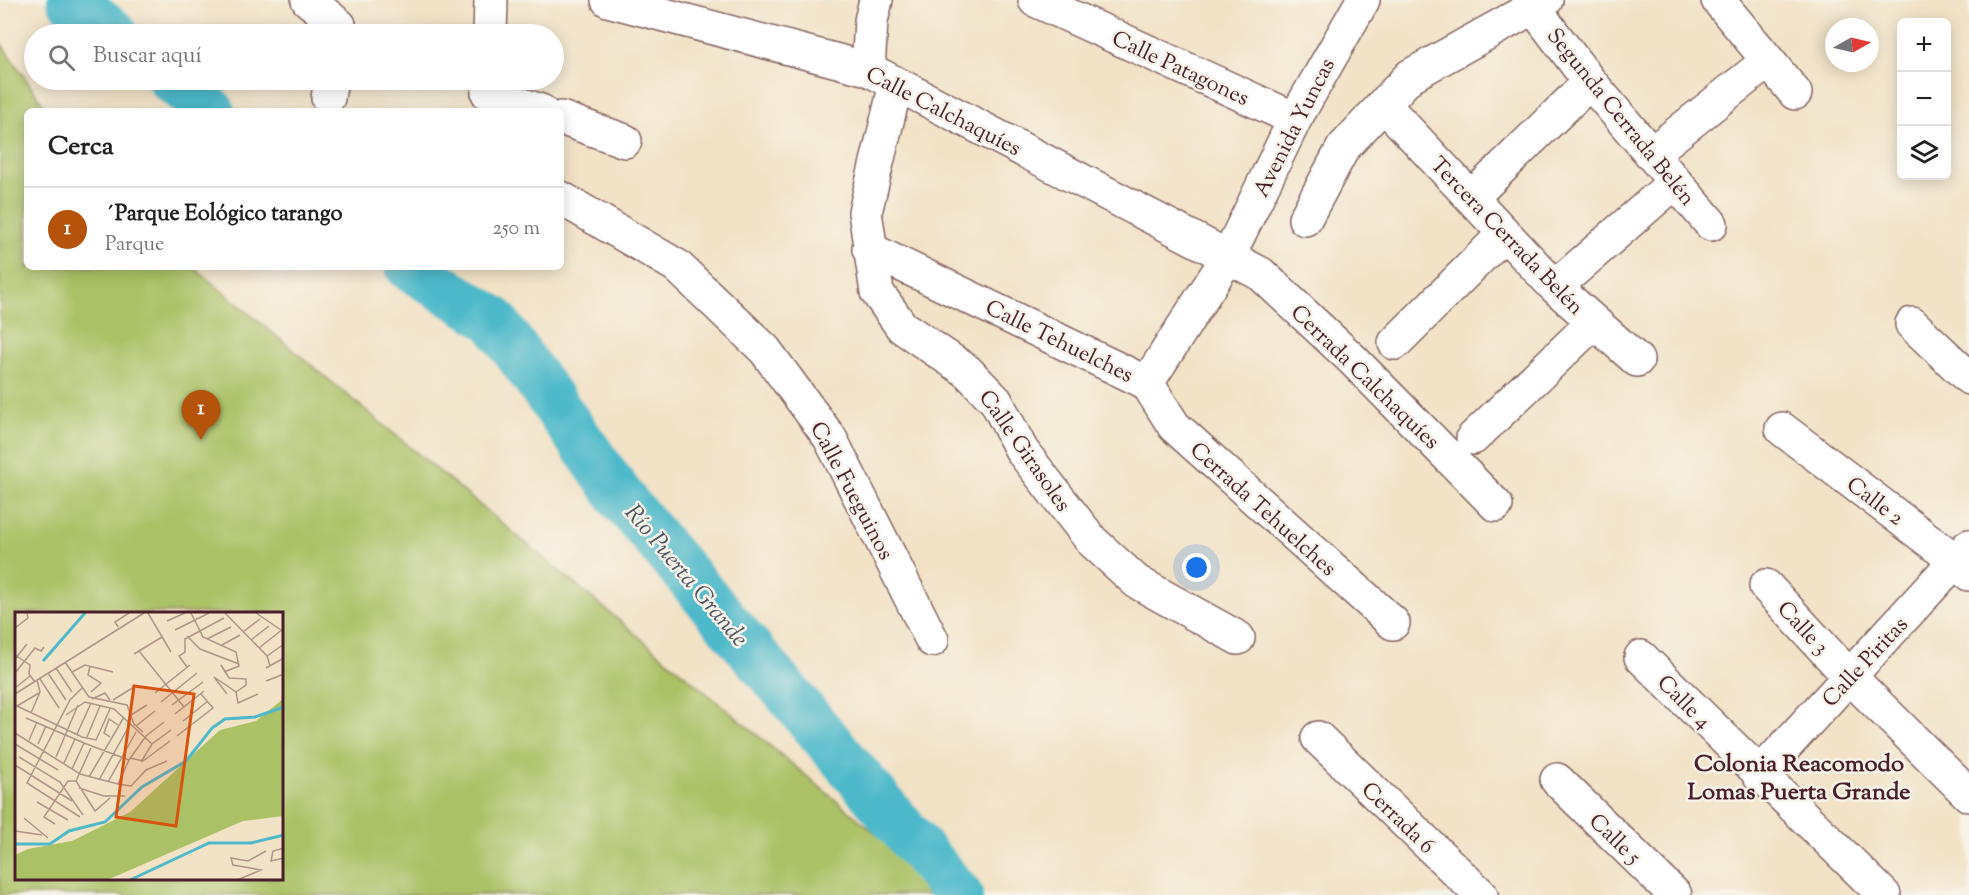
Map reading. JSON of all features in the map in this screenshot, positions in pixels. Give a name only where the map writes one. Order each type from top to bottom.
[{"type":"street","points":[[308,0],[338,24]]},
{"type":"street","points":[[490,24],[491,0]]},
{"type":"street","name":"Calle Calchaquíes","points":[[608,0],[868,69],[1228,257]]},
{"type":"street","points":[[868,69],[871,21],[876,0]]},
{"type":"street","name":"Calle Patagones","points":[[1035,0],[1295,119]]},
{"type":"street","points":[[1718,0],[1795,93]]},
{"type":"street","name":"Avenida Yuncas","points":[[1228,257],[1295,119],[1359,1]]},
{"type":"street","points":[[1305,219],[1343,148],[1410,76],[1540,4]]},
{"type":"street","name":"Segunda Cerrada Belén","points":[[1540,4],[1590,82],[1711,224]]},
{"type":"street","points":[[1651,154],[1768,61]]},
{"type":"street","points":[[1472,197],[1590,82]]},
{"type":"street","name":"Calle Girasoles","points":[[896,84],[865,212],[877,292],[902,327],[967,371],[996,401],[1022,451],[1092,542],[1137,582],[1238,638]]},
{"type":"street","points":[[488,94],[532,108]]},
{"type":"street","name":"Tercera Cerrada Belén","points":[[1383,104],[1556,287],[1593,323],[1637,360]]},
{"type":"street","points":[[564,119],[625,141]]},
{"type":"street","points":[[1556,287],[1675,182]]},
{"type":"street","name":"Calle Fueguinos","points":[[564,200],[677,267],[765,350],[830,438],[932,640]]},
{"type":"street","points":[[1395,343],[1504,234]]},
{"type":"street","name":"Calle Tehuelches","points":[[869,249],[1147,383],[1228,257]]},
{"type":"street","name":"Cerrada Calchaquíes","points":[[1228,257],[1261,274],[1352,358],[1496,505]]},
{"type":"street","points":[[1473,438],[1593,323]]},
{"type":"street","points":[[1912,324],[1969,378]]},
{"type":"street","name":"Cerrada Tehuelches","points":[[1147,383],[1174,426],[1393,623]]},
{"type":"street","name":"Calle 2","points":[[1782,429],[1965,560]]},
{"type":"street","name":"Calle Piritas","points":[[1759,775],[1849,676],[1965,560]]},
{"type":"street","name":"Calle 3","points":[[1766,586],[1849,676],[1969,795]]},
{"type":"street","name":"Calle 4","points":[[1641,657],[1884,895]]},
{"type":"street","name":"Cerrada 6","points":[[1318,738],[1480,895]]},
{"type":"street","name":"Calle 5","points":[[1557,780],[1675,895]]},
{"type":"green space","points":[[0,42],[24,76],[24,90],[33,90],[46,108],[24,108],[24,270],[197,270],[950,895],[0,895]]},
{"type":"waterway","name":"Río Puerta Grande","points":[[71,0],[102,24]]},
{"type":"waterway","name":"Río Puerta Grande","points":[[185,90],[207,108]]},
{"type":"waterway","name":"Río Puerta Grande","points":[[414,270],[494,320],[622,499],[959,895]]},
{"type":"place","name":"´Parque Eológico tarango","points":[[201,440]]},
{"type":"district","name":"Colonia Reacomodo Lomas Puerta Grande","points":[[1799,777]]}]
